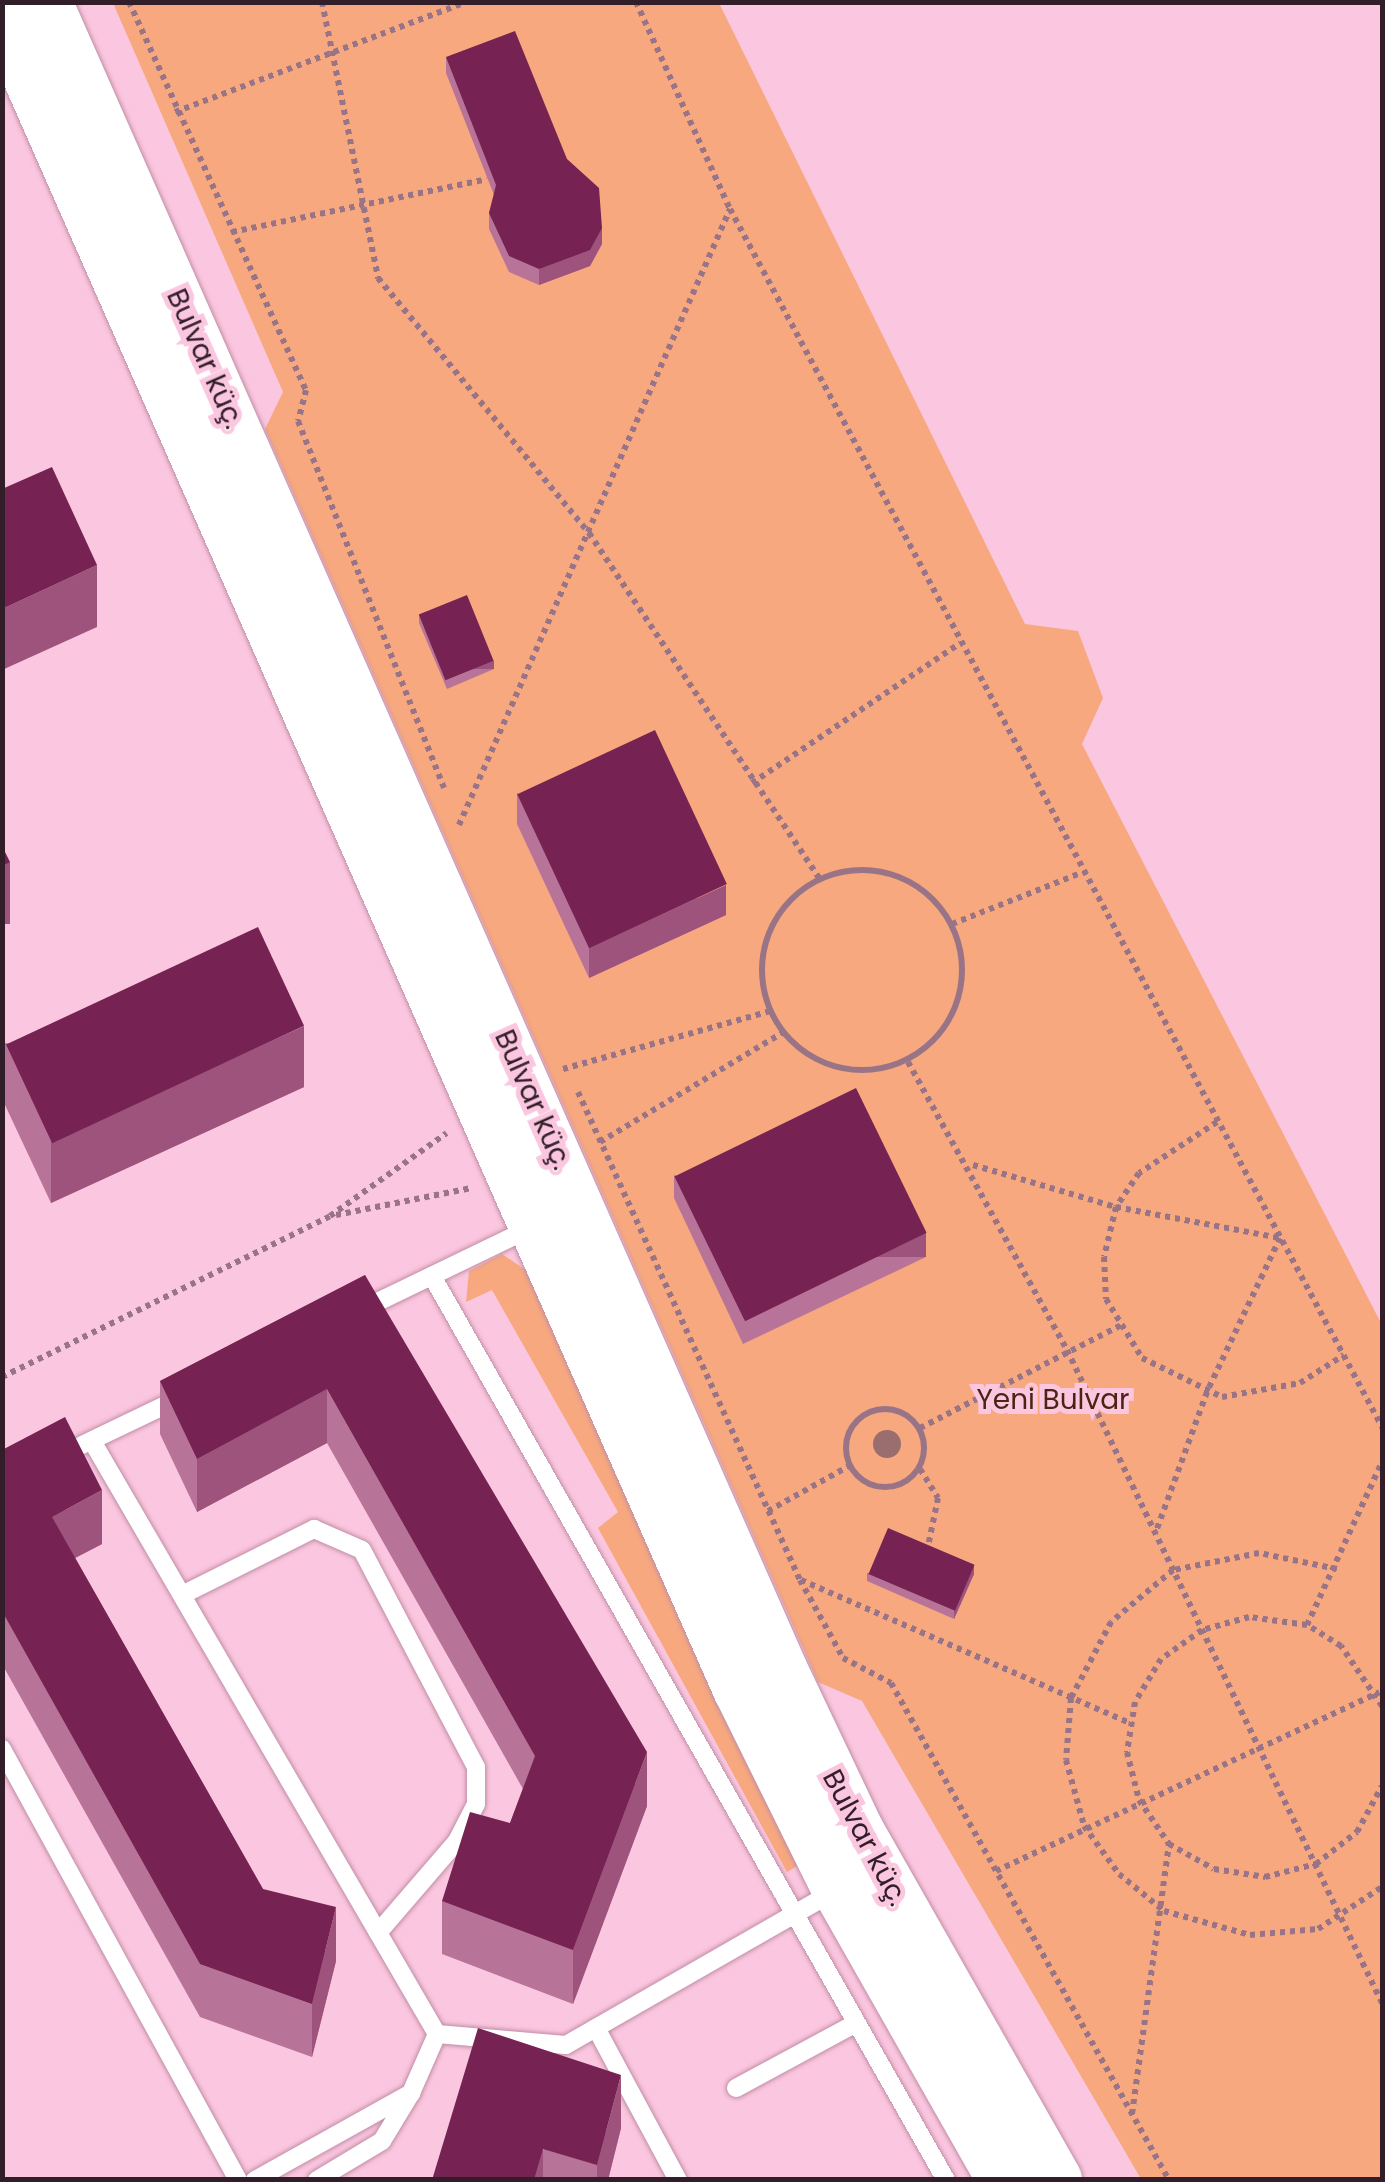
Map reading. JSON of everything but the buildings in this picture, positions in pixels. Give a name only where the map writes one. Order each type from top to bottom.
[{"type":"street","name":"Bulvar küç.","points":[[46,2],[199,399]]},
{"type":"street","name":"Bulvar küç.","points":[[2,16],[199,399],[534,1078],[838,1889],[1004,2180]]},
{"type":"street","name":"Bulvar küç.","points":[[534,1078],[536,1226],[761,1680],[858,1832],[1056,2180]]},
{"type":"lane","points":[[342,1319],[536,1226]]},
{"type":"lane","points":[[432,1276],[946,2180]]},
{"type":"lane","points":[[62,1456],[199,1388]]},
{"type":"lane","points":[[92,1440],[436,2034]]},
{"type":"lane","points":[[182,1596],[314,1529],[362,1550],[476,1767],[476,1804],[458,1841],[378,1933]]},
{"type":"lane","points":[[2,1749],[238,2180]]},
{"type":"lane","points":[[436,2034],[548,2049],[596,2028],[838,1889]]},
{"type":"lane","points":[[736,2088],[856,2023]]},
{"type":"lane","points":[[596,2028],[678,2180]]},
{"type":"lane","points":[[317,2180],[382,2141],[411,2093],[436,2034]]},
{"type":"lane","points":[[255,2180],[411,2093]]},
{"type":"path","points":[[129,2],[175,112],[306,390],[298,421],[465,839]]},
{"type":"path","points":[[322,2],[378,278],[589,534],[819,878]]},
{"type":"path","points":[[175,112],[334,48],[466,2]]},
{"type":"path","points":[[636,2],[730,210],[1382,1427]]},
{"type":"path","points":[[232,232],[487,179]]},
{"type":"path","points":[[458,822],[730,210]]},
{"type":"path","points":[[752,783],[960,643]]},
{"type":"path","points":[[863,869],[907,878],[952,924],[962,992],[942,1033],[908,1062],[862,1072],[818,1062],[782,1033],[772,1011],[763,947],[783,906],[819,878],[863,869]]},
{"type":"path","points":[[952,924],[1082,872]]},
{"type":"path","points":[[2,1378],[330,1216],[534,1078],[772,1011]]},
{"type":"path","points":[[908,1062],[972,1165],[1067,1350],[1382,2003]]},
{"type":"path","points":[[534,1078],[843,1658],[891,1683],[1169,2180]]},
{"type":"path","points":[[1217,1122],[1138,1173],[1116,1207],[1104,1257],[1106,1299],[1142,1358],[1206,1392],[1262,1394],[1344,1356]]},
{"type":"path","points":[[972,1165],[1116,1207],[1280,1238]]},
{"type":"path","points":[[1155,1536],[1206,1392],[1280,1238]]},
{"type":"path","points":[[920,1428],[1121,1325]]},
{"type":"path","points":[[849,1466],[851,1426],[867,1412],[896,1410],[920,1428]]},
{"type":"path","points":[[920,1428],[920,1469],[938,1498],[926,1552]]},
{"type":"path","points":[[1307,1625],[1337,1568],[1382,1462]]},
{"type":"path","points":[[768,1511],[849,1466]]},
{"type":"path","points":[[849,1466],[883,1488],[920,1469]]},
{"type":"path","points":[[1337,1568],[1260,1553],[1173,1570],[1110,1622],[1071,1698],[1066,1760],[1084,1826],[1119,1874],[1164,1912],[1250,1935],[1343,1920],[1382,1887]]},
{"type":"path","points":[[800,1580],[1132,1724]]},
{"type":"path","points":[[1382,1706],[1381,1691],[1341,1646],[1307,1625],[1249,1617],[1202,1630],[1161,1659],[1132,1724],[1139,1800],[1168,1844],[1214,1870],[1265,1877],[1316,1864],[1357,1832],[1382,1786]]},
{"type":"path","points":[[996,1871],[1139,1800],[1381,1691]]},
{"type":"path","points":[[1132,2114],[1164,1912],[1168,1844]]},
{"type":"green space","name":"Yeni Bulvar","points":[[113,3],[719,3],[1025,624],[1078,631],[1103,698],[1082,744],[1382,1325],[1382,2179],[1141,2179],[862,1701],[818,1682],[265,429],[283,392]]},
{"type":"green space","points":[[502,1254],[530,1273],[797,1866],[787,1872],[598,1528],[618,1512],[492,1290],[466,1302],[469,1271]]}]
